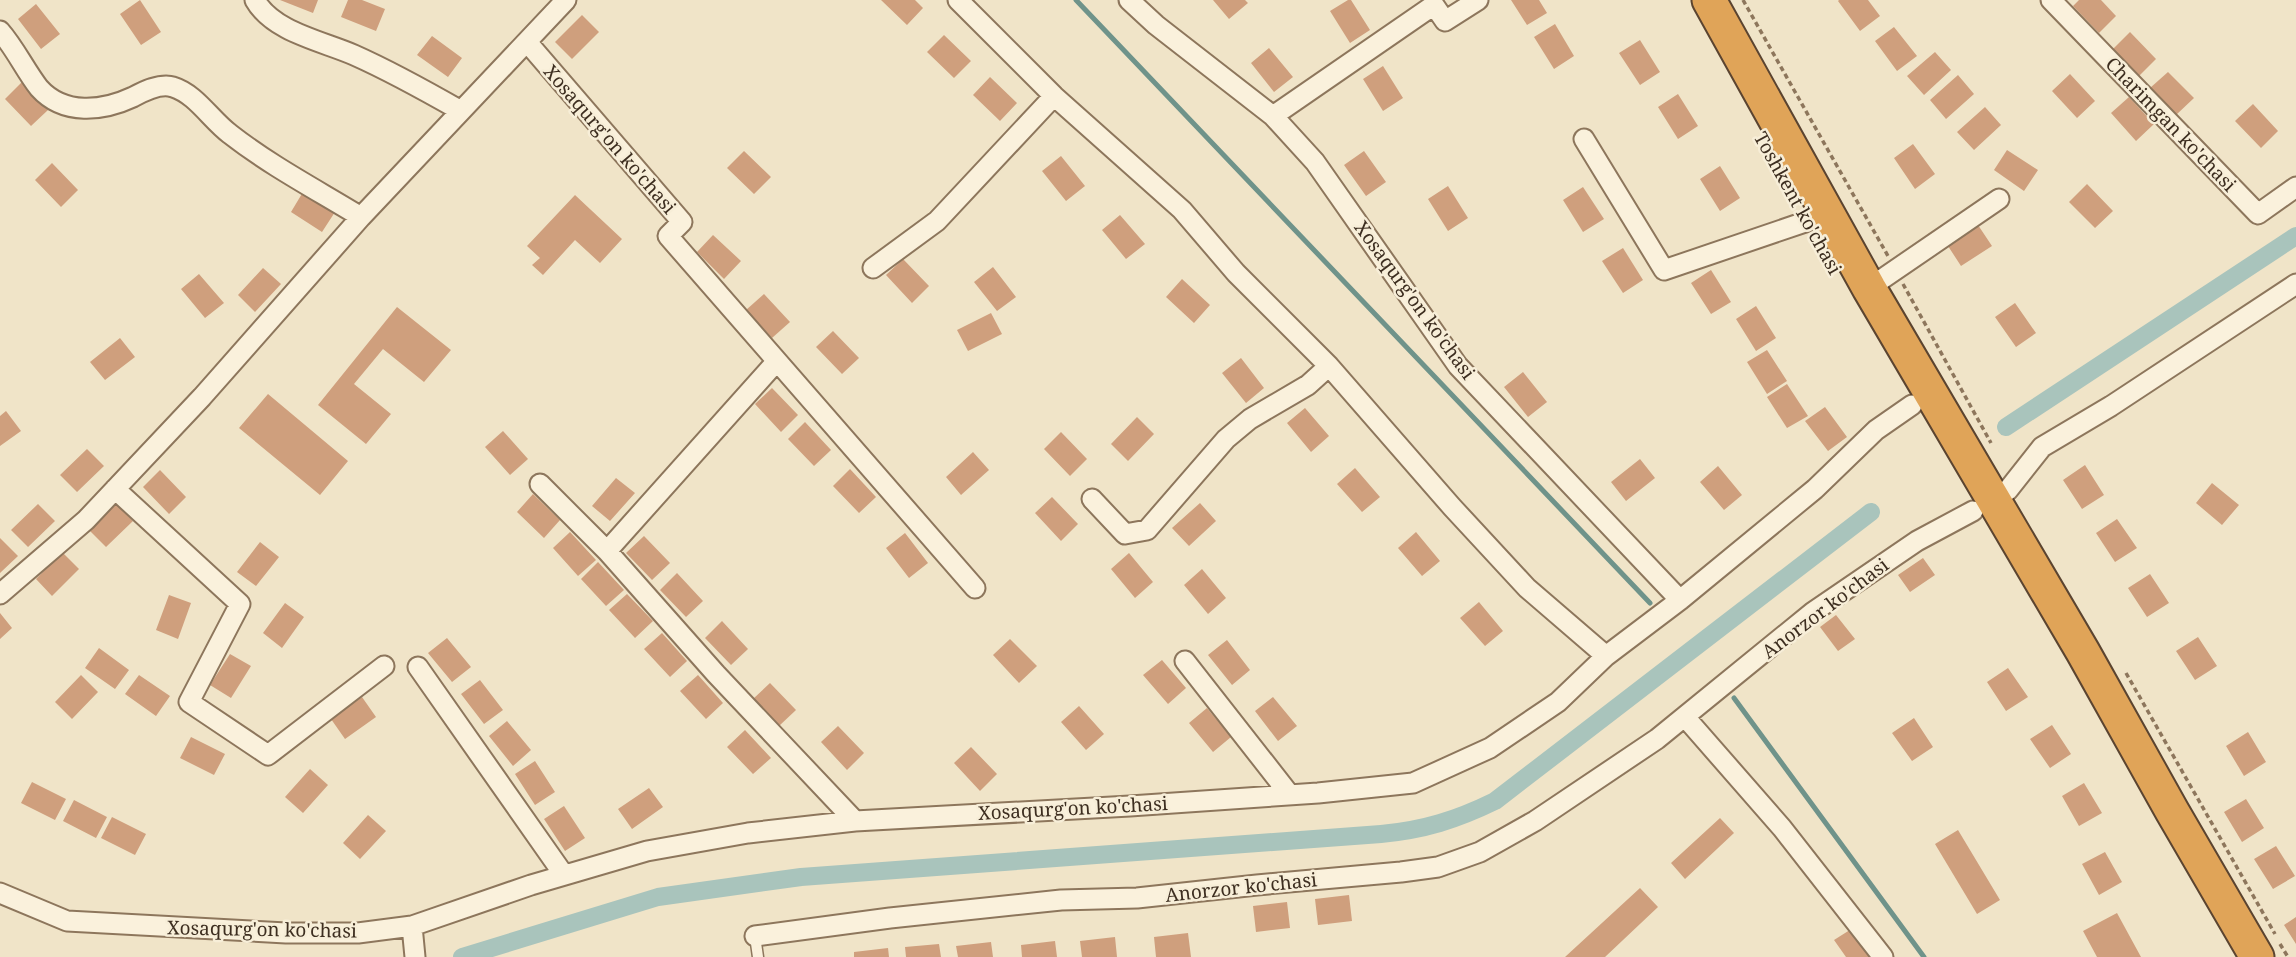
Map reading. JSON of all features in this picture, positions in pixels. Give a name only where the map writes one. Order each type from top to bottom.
[{"type":"highway","name":"Toshkent ko'chasi","points":[[1684,0],[1808,221],[1921,399]]},
{"type":"highway","name":"Toshkent ko'chasi","points":[[1709,0],[1869,288],[1921,399]]},
{"type":"highway","points":[[1921,399],[2257,957]]},
{"type":"highway","points":[[1983,505],[2232,957]]},
{"type":"street","points":[[255,0],[261,10],[286,27],[354,55],[461,111]]},
{"type":"street","points":[[0,594],[86,520],[202,397],[361,217],[566,0]]},
{"type":"street","points":[[958,0],[1054,96],[1182,211],[1236,273],[1329,366],[1527,588],[1606,656]]},
{"type":"street","name":"Xosaqurg'on ko'chasi","points":[[1129,0],[1156,25],[1273,116],[1315,162],[1458,366],[1680,600]]},
{"type":"street","points":[[1273,116],[1434,5],[1445,21],[1478,0]]},
{"type":"street","name":"Charimgan ko'chasi","points":[[2051,0],[2258,214],[2296,187]]},
{"type":"street","points":[[0,30],[41,89],[60,103],[88,110],[117,104],[147,90],[171,86],[187,94],[229,133],[266,159],[361,217]]},
{"type":"street","name":"Xosaqurg'on ko'chasi","points":[[527,42],[682,222],[668,236],[975,588]]},
{"type":"street","points":[[873,268],[937,221],[1054,96]]},
{"type":"street","points":[[1584,139],[1664,270],[1808,221]]},
{"type":"street","points":[[1869,288],[1998,199]]},
{"type":"street","name":"Anorzor ko'chasi","points":[[755,936],[890,918],[1061,900],[1137,898],[1438,867],[1480,852],[1535,821],[1657,739],[1813,612],[1917,541],[2008,490],[2042,447],[2122,399],[2296,284]]},
{"type":"street","points":[[607,551],[777,361]]},
{"type":"street","points":[[1092,499],[1125,534],[1147,530],[1226,439],[1250,419],[1308,385],[1329,366]]},
{"type":"street","name":"Xosaqurg'on ko'chasi","points":[[0,893],[67,921],[286,933],[358,933],[412,926],[564,875],[647,851],[748,834],[855,821],[1290,794],[1413,783],[1490,748],[1558,702],[1606,656],[1680,600],[1815,489],[1876,430],[1921,399]]},
{"type":"street","points":[[540,484],[607,551],[716,674],[855,821]]},
{"type":"street","points":[[115,489],[240,604],[189,702],[268,755],[384,666]]},
{"type":"street","points":[[1185,661],[1290,794]]},
{"type":"street","points":[[418,667],[564,875]]},
{"type":"street","points":[[1685,717],[1782,828],[1883,957]]},
{"type":"street","points":[[412,926],[415,957]]},
{"type":"lane","points":[[755,936],[758,957]]},
{"type":"building","points":[[140,0],[161,32],[141,45],[120,14]]},
{"type":"building","points":[[280,0],[318,0],[313,13]]},
{"type":"building","points":[[348,0],[362,0],[385,9],[376,31],[341,17]]},
{"type":"building","points":[[881,0],[915,0],[923,8],[907,25]]},
{"type":"building","points":[[1213,0],[1245,0],[1248,3],[1229,19]]},
{"type":"building","points":[[1351,0],[1370,30],[1350,43],[1330,11]]},
{"type":"building","points":[[1511,0],[1539,0],[1547,13],[1527,25]]},
{"type":"building","points":[[1839,0],[1868,0],[1880,16],[1860,31]]},
{"type":"building","points":[[2079,0],[2101,0],[2116,16],[2099,33],[2073,6]]},
{"type":"building","points":[[36,4],[60,34],[41,49],[18,19]]},
{"type":"building","points":[[582,15],[599,32],[572,59],[555,42]]},
{"type":"building","points":[[1555,24],[1574,56],[1554,69],[1534,37]]},
{"type":"building","points":[[1894,27],[1917,56],[1897,71],[1875,41]]},
{"type":"building","points":[[2130,32],[2156,59],[2138,77],[2112,50]]},
{"type":"building","points":[[944,35],[971,61],[954,78],[927,52]]},
{"type":"building","points":[[432,36],[462,58],[448,77],[417,55]]},
{"type":"building","points":[[1640,40],[1660,72],[1640,85],[1619,53]]},
{"type":"building","points":[[1269,48],[1293,77],[1274,92],[1251,63]]},
{"type":"building","points":[[1935,52],[1951,70],[1924,95],[1907,76]]},
{"type":"building","points":[[1383,66],[1403,98],[1383,111],[1363,79]]},
{"type":"building","points":[[2168,72],[2194,98],[2176,115],[2150,88]]},
{"type":"building","points":[[2070,74],[2095,101],[2077,118],[2052,91]]},
{"type":"building","points":[[1958,75],[1974,94],[1946,119],[1930,100]]},
{"type":"building","points":[[990,77],[1017,103],[1000,121],[973,95]]},
{"type":"building","points":[[22,82],[48,110],[31,126],[5,99]]},
{"type":"building","points":[[1678,94],[1698,126],[1678,139],[1658,107]]},
{"type":"building","points":[[2129,97],[2154,124],[2136,141],[2111,113]]},
{"type":"building","points":[[2253,104],[2278,131],[2261,148],[2235,121]]},
{"type":"building","points":[[1985,107],[2001,125],[1974,150],[1957,132]]},
{"type":"building","points":[[1913,144],[1935,174],[1915,189],[1894,158]]},
{"type":"building","points":[[2007,150],[2038,170],[2024,191],[1994,170]]},
{"type":"building","points":[[744,151],[771,177],[754,194],[727,168]]},
{"type":"building","points":[[1364,151],[1386,182],[1366,196],[1344,165]]},
{"type":"building","points":[[1061,156],[1085,186],[1066,201],[1042,171]]},
{"type":"building","points":[[52,163],[78,190],[61,207],[35,180]]},
{"type":"building","points":[[1720,166],[1740,198],[1720,211],[1700,179]]},
{"type":"building","points":[[2087,184],[2113,211],[2095,228],[2069,202]]},
{"type":"building","points":[[1448,186],[1468,218],[1448,231],[1428,199]]},
{"type":"building","points":[[1583,187],[1604,219],[1583,232],[1563,200]]},
{"type":"building","points":[[303,192],[335,212],[322,232],[291,212]]},
{"type":"building","points":[[575,195],[622,239],[600,263],[575,240],[543,275],[532,265],[540,258],[527,246]]},
{"type":"building","points":[[1120,215],[1145,244],[1126,259],[1102,230]]},
{"type":"building","points":[[1978,225],[1992,246],[1961,266],[1948,246]]},
{"type":"building","points":[[713,235],[741,261],[724,279],[697,252]]},
{"type":"building","points":[[1623,248],[1643,280],[1623,293],[1602,261]]},
{"type":"building","points":[[903,259],[929,286],[912,303],[886,275]]},
{"type":"building","points":[[993,267],[1016,297],[997,311],[974,282]]},
{"type":"building","points":[[263,268],[281,284],[255,312],[238,295]]},
{"type":"building","points":[[1711,270],[1731,302],[1711,314],[1691,283]]},
{"type":"building","points":[[199,274],[224,303],[205,318],[181,289]]},
{"type":"building","points":[[1182,279],[1210,305],[1194,323],[1166,297]]},
{"type":"building","points":[[764,294],[790,322],[772,338],[746,310]]},
{"type":"building","points":[[2015,303],[2036,333],[2016,347],[1995,317]]},
{"type":"building","points":[[1756,306],[1776,338],[1756,351],[1736,319]]},
{"type":"building","points":[[397,307],[451,350],[424,382],[383,349],[354,384],[391,414],[366,444],[318,405]]},
{"type":"building","points":[[991,313],[1002,334],[968,351],[957,330]]},
{"type":"building","points":[[833,331],[859,358],[842,374],[816,347]]},
{"type":"building","points":[[120,338],[135,357],[105,380],[90,362]]},
{"type":"building","points":[[1767,350],[1787,381],[1767,394],[1747,362]]},
{"type":"building","points":[[1241,358],[1264,388],[1246,403],[1222,373]]},
{"type":"building","points":[[1523,372],[1547,402],[1528,417],[1504,387]]},
{"type":"building","points":[[1787,384],[1808,416],[1787,428],[1767,397]]},
{"type":"building","points":[[772,388],[798,415],[781,432],[755,404]]},
{"type":"building","points":[[268,394],[348,461],[320,495],[239,428]]},
{"type":"building","points":[[1825,407],[1847,437],[1828,451],[1805,421]]},
{"type":"building","points":[[1305,408],[1329,436],[1311,452],[1287,423]]},
{"type":"building","points":[[6,411],[21,431],[0,446],[0,416]]},
{"type":"building","points":[[1137,417],[1154,434],[1128,461],[1111,444]]},
{"type":"building","points":[[805,422],[831,450],[814,466],[788,439]]},
{"type":"building","points":[[503,431],[528,459],[510,475],[485,447]]},
{"type":"building","points":[[1061,432],[1087,459],[1070,476],[1044,449]]},
{"type":"building","points":[[87,449],[104,466],[77,492],[60,475]]},
{"type":"building","points":[[973,452],[989,470],[961,495],[946,477]]},
{"type":"building","points":[[1640,459],[1655,478],[1626,501],[1611,482]]},
{"type":"building","points":[[2085,465],[2104,495],[2082,509],[2063,480]]},
{"type":"building","points":[[1718,466],[1742,495],[1724,510],[1700,482]]},
{"type":"building","points":[[1355,468],[1380,497],[1362,512],[1337,484]]},
{"type":"building","points":[[850,469],[876,497],[859,513],[833,486]]},
{"type":"building","points":[[160,470],[186,497],[169,514],[143,487]]},
{"type":"building","points":[[616,478],[635,493],[610,521],[592,506]]},
{"type":"building","points":[[2212,483],[2239,505],[2222,525],[2196,503]]},
{"type":"building","points":[[533,494],[560,520],[544,538],[517,512]]},
{"type":"building","points":[[1052,497],[1078,524],[1061,541],[1035,513]]},
{"type":"building","points":[[1200,503],[1216,521],[1189,546],[1172,528]]},
{"type":"building","points":[[38,504],[55,521],[28,547],[11,530]]},
{"type":"building","points":[[116,504],[133,521],[106,547],[89,530]]},
{"type":"building","points":[[2117,519],[2137,548],[2115,562],[2096,533]]},
{"type":"building","points":[[570,532],[596,560],[578,576],[553,548]]},
{"type":"building","points":[[1416,532],[1440,561],[1422,576],[1398,548]]},
{"type":"building","points":[[905,533],[928,563],[909,578],[886,548]]},
{"type":"building","points":[[644,536],[670,563],[652,580],[626,553]]},
{"type":"building","points":[[0,538],[18,556],[0,573]]},
{"type":"building","points":[[260,542],[279,557],[256,586],[237,572]]},
{"type":"building","points":[[62,552],[79,569],[52,596],[36,579]]},
{"type":"building","points":[[1129,553],[1153,582],[1135,598],[1111,569]]},
{"type":"building","points":[[1923,558],[1935,575],[1910,592],[1898,575]]},
{"type":"building","points":[[598,562],[624,590],[606,606],[581,579]]},
{"type":"building","points":[[1202,569],[1226,598],[1208,614],[1184,585]]},
{"type":"building","points":[[677,573],[703,601],[686,617],[660,590]]},
{"type":"building","points":[[2150,574],[2169,603],[2147,617],[2128,588]]},
{"type":"building","points":[[627,594],[653,621],[635,638],[609,610]]},
{"type":"building","points":[[169,595],[191,603],[178,639],[156,630]]},
{"type":"building","points":[[1479,602],[1503,631],[1485,646],[1460,618]]},
{"type":"building","points":[[285,603],[304,617],[282,648],[263,633]]},
{"type":"building","points":[[0,613],[12,628],[0,639]]},
{"type":"building","points":[[1836,615],[1855,639],[1838,651],[1820,627]]},
{"type":"building","points":[[722,621],[748,649],[731,665],[705,638]]},
{"type":"building","points":[[662,633],[687,661],[670,677],[644,649]]},
{"type":"building","points":[[2198,637],[2217,666],[2195,680],[2176,651]]},
{"type":"building","points":[[447,638],[471,667],[452,682],[428,653]]},
{"type":"building","points":[[1010,639],[1037,666],[1019,683],[993,655]]},
{"type":"building","points":[[1227,640],[1250,670],[1232,685],[1208,655]]},
{"type":"building","points":[[99,648],[129,670],[115,689],[85,668]]},
{"type":"building","points":[[230,654],[251,666],[231,698],[210,685]]},
{"type":"building","points":[[1162,660],[1186,688],[1168,704],[1143,675]]},
{"type":"building","points":[[2008,668],[2028,697],[2006,711],[1987,682]]},
{"type":"building","points":[[81,675],[98,692],[72,719],[55,702]]},
{"type":"building","points":[[139,675],[170,696],[156,716],[125,694]]},
{"type":"building","points":[[698,675],[723,703],[706,719],[680,691]]},
{"type":"building","points":[[480,680],[503,710],[484,724],[461,694]]},
{"type":"building","points":[[770,683],[796,710],[779,726],[753,699]]},
{"type":"building","points":[[362,697],[376,717],[345,739],[331,719]]},
{"type":"building","points":[[1273,697],[1297,726],[1278,741],[1255,711]]},
{"type":"building","points":[[1079,706],[1104,734],[1086,750],[1061,722]]},
{"type":"building","points":[[1207,708],[1231,737],[1213,752],[1189,723]]},
{"type":"building","points":[[1914,718],[1933,747],[1912,761],[1892,733]]},
{"type":"building","points":[[507,721],[531,750],[513,766],[489,736]]},
{"type":"building","points":[[2052,725],[2071,754],[2050,768],[2030,739]]},
{"type":"building","points":[[838,726],[864,753],[847,770],[821,742]]},
{"type":"building","points":[[745,730],[771,758],[753,774],[727,747]]},
{"type":"building","points":[[2248,732],[2266,762],[2244,776],[2226,746]]},
{"type":"building","points":[[191,737],[225,754],[214,775],[180,758]]},
{"type":"building","points":[[971,747],[997,774],[980,791],[954,763]]},
{"type":"building","points":[[535,761],[555,792],[535,805],[515,774]]},
{"type":"building","points":[[310,769],[328,785],[303,813],[285,797]]},
{"type":"building","points":[[32,782],[66,799],[55,820],[21,803]]},
{"type":"building","points":[[2084,783],[2102,813],[2079,826],[2062,796]]},
{"type":"building","points":[[649,788],[663,807],[632,829],[618,809]]},
{"type":"building","points":[[2246,799],[2264,828],[2242,842],[2224,812]]},
{"type":"building","points":[[74,800],[107,817],[96,838],[63,821]]},
{"type":"building","points":[[564,806],[585,838],[565,851],[544,819]]},
{"type":"building","points":[[368,815],[386,831],[360,859],[343,843]]},
{"type":"building","points":[[112,817],[146,834],[135,855],[101,838]]},
{"type":"building","points":[[1720,818],[1734,833],[1685,879],[1671,863]]},
{"type":"building","points":[[1958,830],[2000,900],[1977,914],[1935,844]]},
{"type":"building","points":[[2276,846],[2295,876],[2273,889],[2254,859]]},
{"type":"building","points":[[2105,852],[2122,882],[2099,895],[2082,864]]},
{"type":"building","points":[[1640,888],[1658,907],[1605,957],[1565,957]]},
{"type":"building","points":[[1349,895],[1352,921],[1318,925],[1315,899]]},
{"type":"building","points":[[1287,902],[1290,928],[1256,932],[1253,906]]},
{"type":"building","points":[[2117,913],[2141,957],[2097,957],[2083,931]]},
{"type":"building","points":[[2296,917],[2296,944],[2284,925]]},
{"type":"building","points":[[1853,928],[1873,957],[1846,957],[1834,940]]},
{"type":"building","points":[[1188,933],[1191,957],[1156,957],[1154,937]]},
{"type":"building","points":[[1115,937],[1117,957],[1082,957],[1080,941]]},
{"type":"building","points":[[1055,941],[1057,957],[1022,957],[1021,945]]},
{"type":"building","points":[[991,942],[993,957],[958,957],[956,946]]},
{"type":"building","points":[[939,944],[941,957],[906,957],[905,947]]},
{"type":"building","points":[[888,948],[889,957],[854,957],[854,952]]},
{"type":"waterway","points":[[1076,0],[1650,603]]},
{"type":"waterway","points":[[2006,427],[2296,236]]},
{"type":"waterway","points":[[462,957],[658,897],[801,877],[1381,834],[1440,823],[1495,801],[1871,512]]},
{"type":"waterway","points":[[1734,698],[1924,957]]}]
